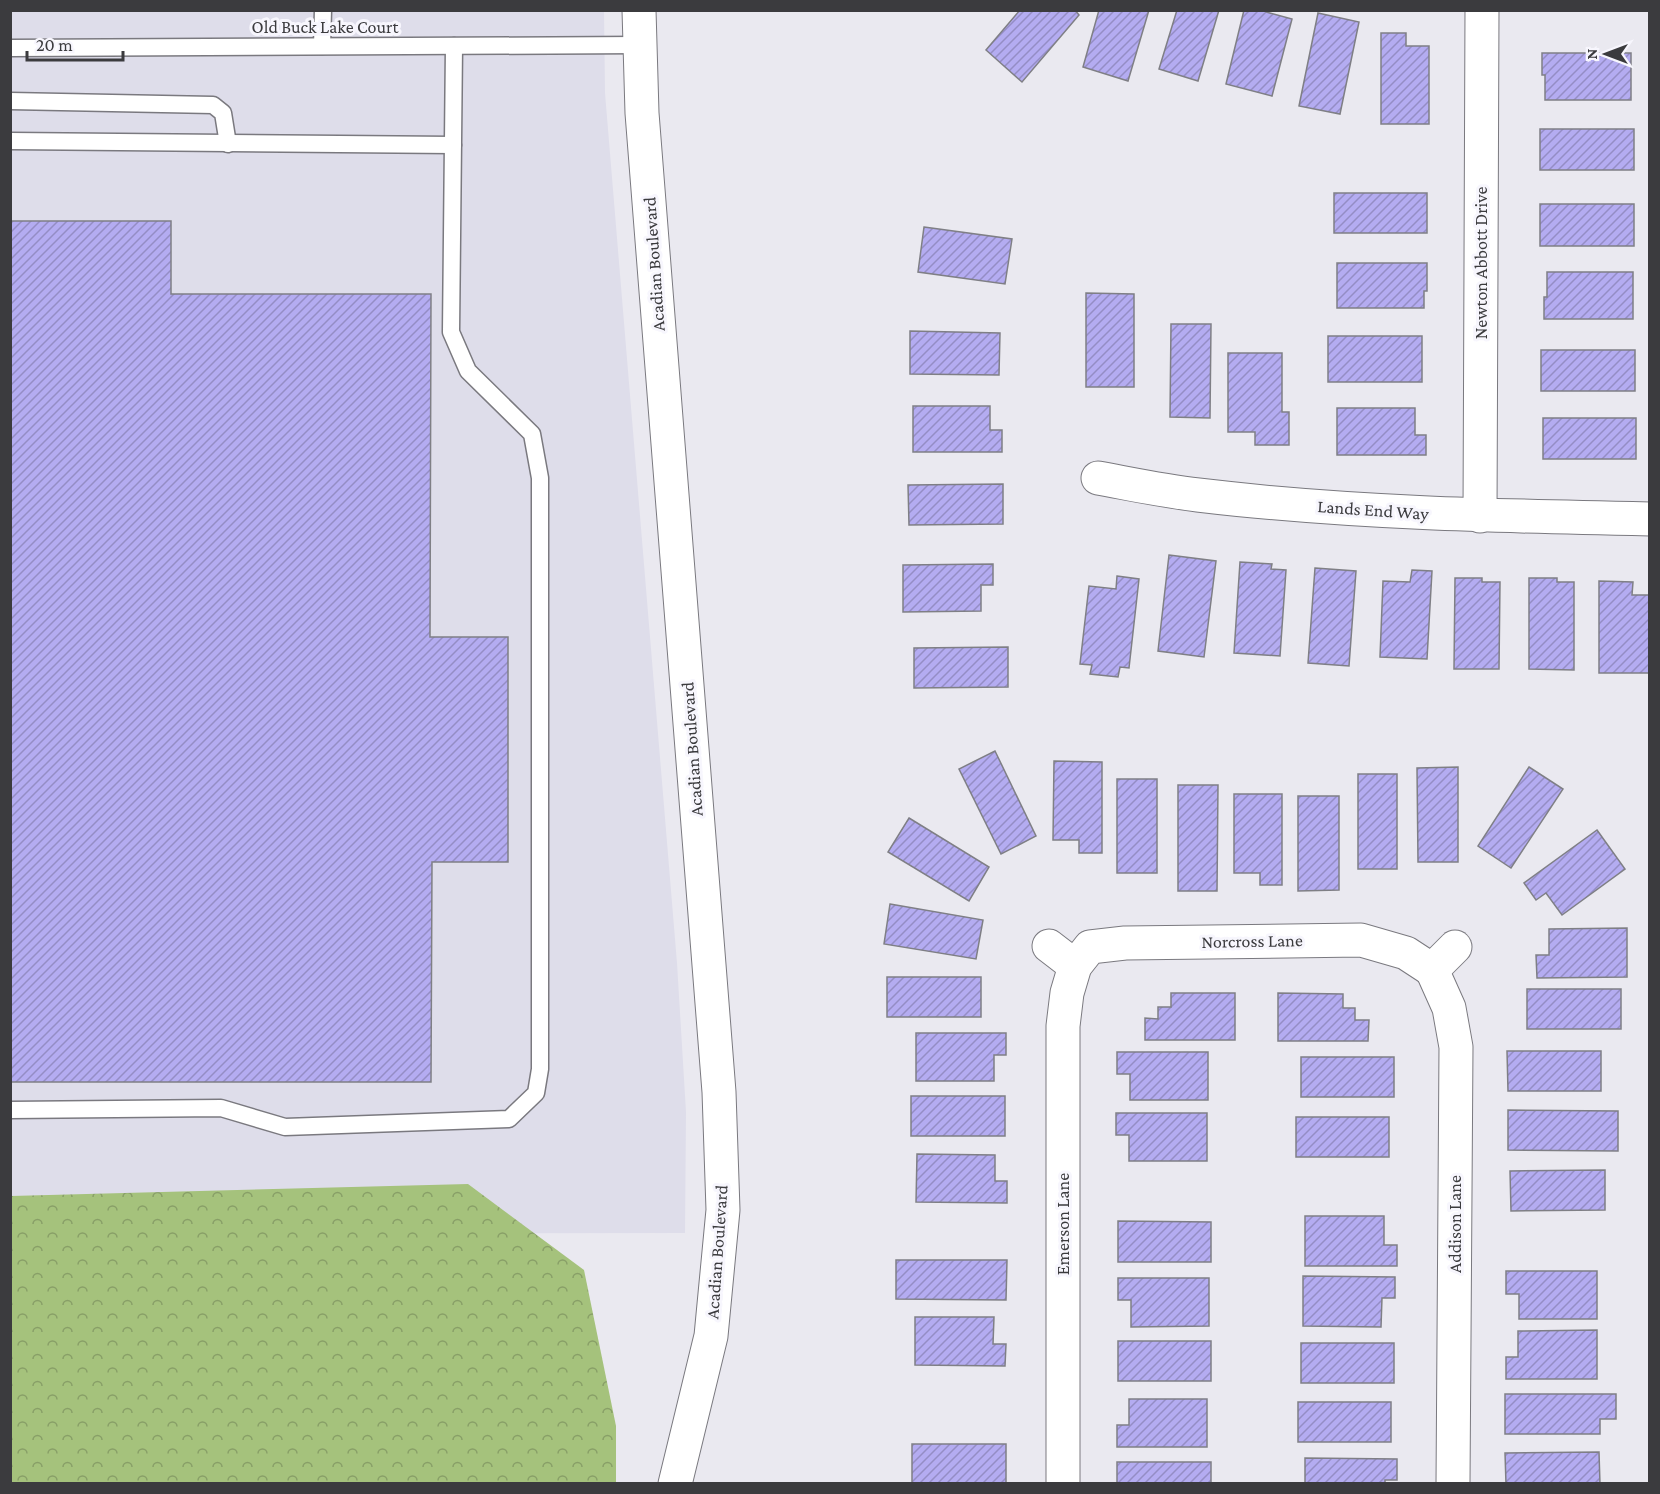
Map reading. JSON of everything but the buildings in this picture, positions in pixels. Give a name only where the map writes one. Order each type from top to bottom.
[{"type":"street","name":"Acadian Boulevard","points":[[639,10],[642,113],[719,1092],[723,1210],[711,1336],[675,1484]]},
{"type":"street","name":"Newton Abbott Drive","points":[[1480,516],[1482,10]]},
{"type":"street","name":"Lands End Way","points":[[1098,478],[1196,495],[1340,509],[1480,516],[1650,519]]},
{"type":"street","name":"Norcross Lane","points":[[1075,966],[1090,947],[1125,943],[1361,940],[1406,953],[1432,970]]},
{"type":"street","points":[[1049,946],[1075,966]]},
{"type":"street","points":[[1432,970],[1455,947]]},
{"type":"street","name":"Emerson Lane","points":[[1064,1484],[1063,1026],[1067,993],[1075,966]]},
{"type":"street","name":"Addison Lane","points":[[1432,970],[1449,1008],[1456,1047],[1453,1484]]},
{"type":"lane","points":[[322,46],[323,10]]},
{"type":"lane","name":"Old Buck Lake Court","points":[[10,48],[640,45]]},
{"type":"lane","points":[[10,1110],[221,1108],[285,1127],[509,1119],[536,1093],[540,1069],[540,477],[532,434],[468,371],[451,332],[454,46]]},
{"type":"lane","points":[[10,101],[213,105],[223,113],[228,144]]},
{"type":"lane","points":[[10,141],[453,145]]},
{"type":"shaded area","points":[[10,11],[604,11],[605,93],[677,963],[686,1112],[685,1233],[11,1234]]},
{"type":"green space","points":[[468,1184],[584,1270],[616,1426],[616,1483],[11,1483],[11,1196]]}]
